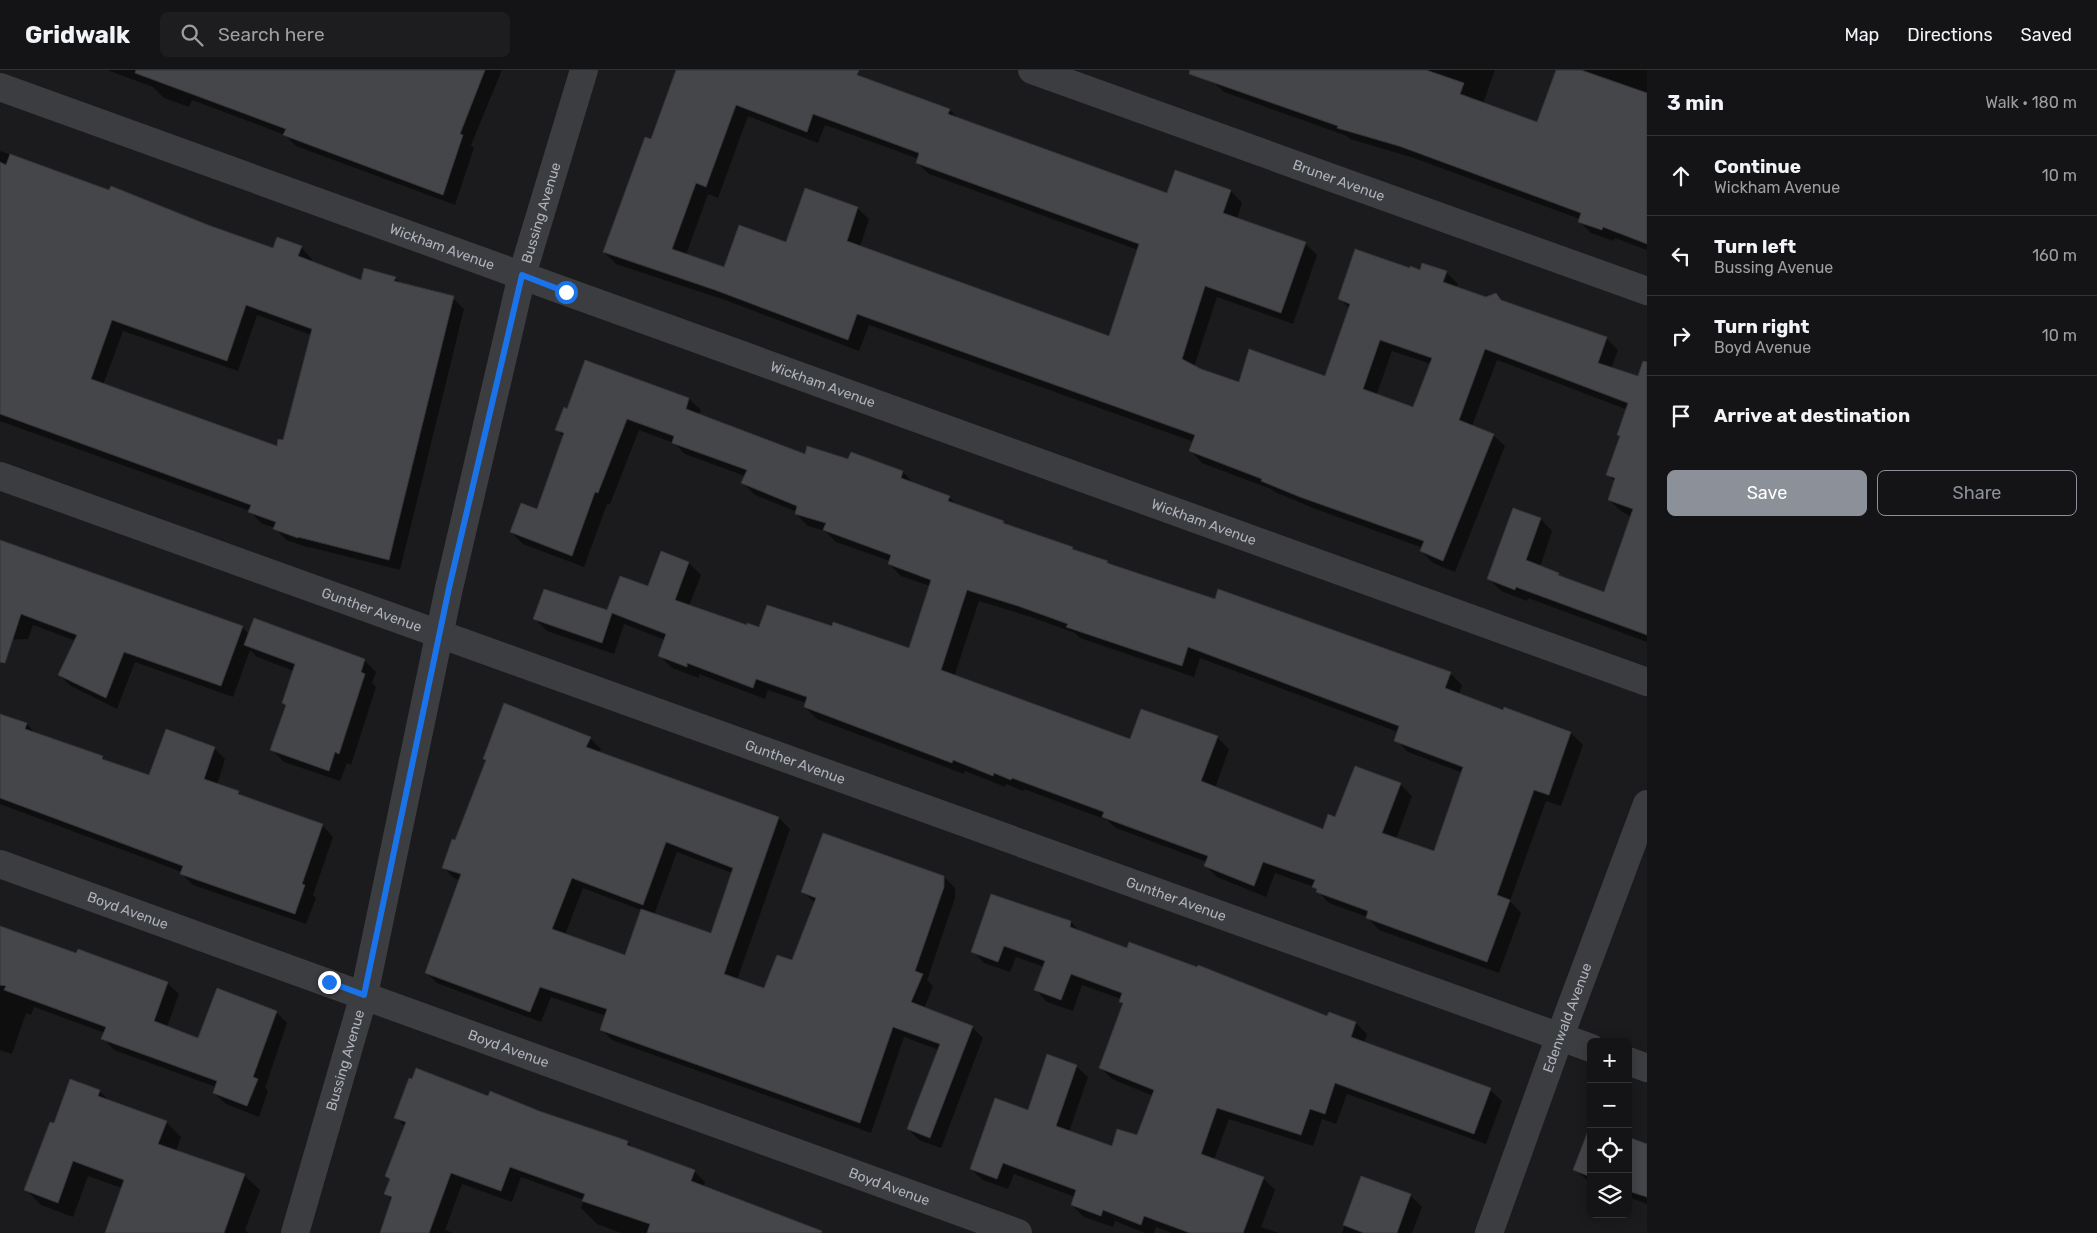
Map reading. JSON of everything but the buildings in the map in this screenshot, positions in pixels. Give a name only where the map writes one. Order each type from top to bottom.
[{"type":"street","name":"Bussing Avenue","points":[[295,1233],[364,995],[452,578],[522,275],[584,70]]},
{"type":"street","name":"Bruner Avenue","points":[[1032,70],[1647,291]]},
{"type":"street","name":"Wickham Avenue","points":[[0,87],[1647,682]]},
{"type":"street","name":"Gunther Avenue","points":[[0,476],[440,636],[1587,1046]]},
{"type":"street","name":"Edenwald Avenue","points":[[1489,1233],[1647,804]]},
{"type":"street","name":"Boyd Avenue","points":[[0,864],[1018,1233]]},
{"type":"street","points":[[1632,1063],[1647,1068]]},
{"type":"route","points":[[329,982],[364,995],[449,588],[522,275],[566,292]]}]
